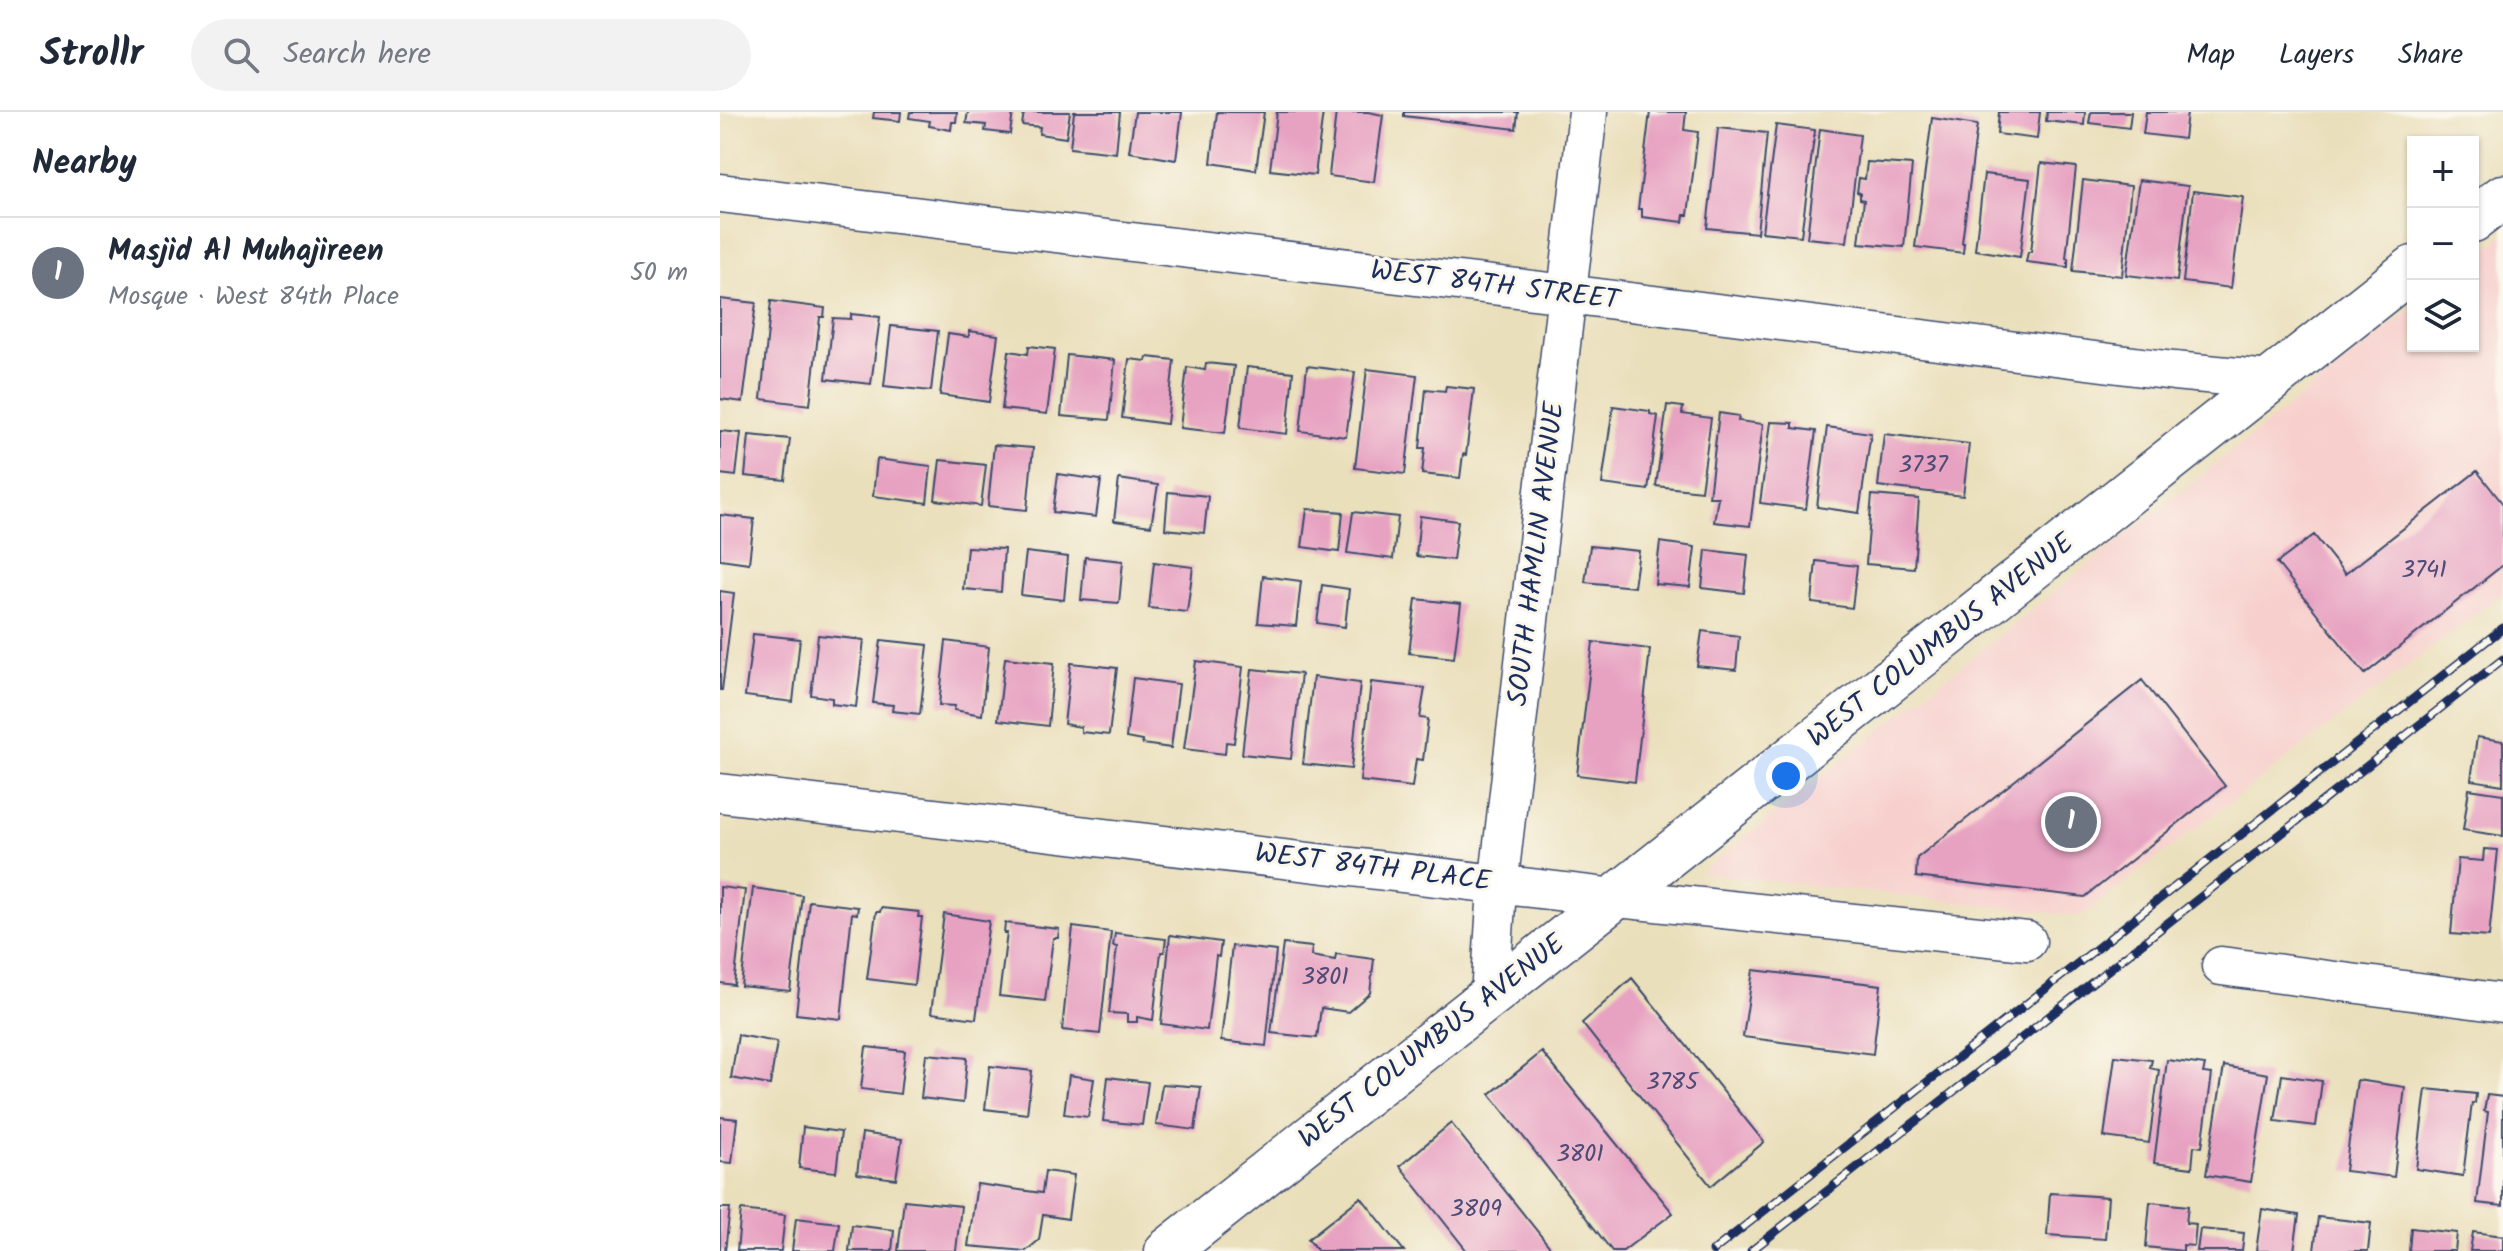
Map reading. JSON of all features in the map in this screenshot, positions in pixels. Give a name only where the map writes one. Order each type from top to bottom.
[{"type":"main road","points":[[2479,215],[2503,197]]},
{"type":"main road","name":"WEST COLUMBUS AVENUE","points":[[1167,1251],[2407,273]]},
{"type":"street","name":"SOUTH HAMLIN AVENUE","points":[[1490,996],[1499,883],[1588,112]]},
{"type":"street","name":"WEST 84TH STREET","points":[[720,193],[1567,294],[2174,371],[2270,380]]},
{"type":"street","name":"WEST 84TH PLACE","points":[[720,793],[1616,898],[2027,941]]},
{"type":"street","points":[[2221,966],[2503,1003]]},
{"type":"shaded area","points":[[2503,236],[2503,593],[2081,916],[1700,873],[2407,313],[2407,352],[2479,352],[2479,255]]},
{"type":"building","points":[[874,112],[901,112],[900,121],[873,118]]},
{"type":"building","points":[[910,112],[957,112],[956,122],[952,122],[951,130],[929,126],[930,121],[909,118]]},
{"type":"building","points":[[968,112],[1013,112],[1010,134],[985,131],[986,125],[966,123]]},
{"type":"building","points":[[1024,112],[1070,112],[1066,138],[1039,134],[1040,127],[1022,125]]},
{"type":"building","points":[[1074,112],[1120,112],[1116,153],[1070,148]]},
{"type":"building","points":[[1135,112],[1182,112],[1176,160],[1129,152]]},
{"type":"building","points":[[1217,112],[1264,112],[1256,170],[1211,163]]},
{"type":"building","points":[[1277,112],[1323,112],[1315,175],[1270,170]]},
{"type":"building","points":[[1336,112],[1383,115],[1374,182],[1329,176]]},
{"type":"building","points":[[1404,112],[1518,112],[1516,129],[1404,116]]},
{"type":"building","points":[[1650,112],[1686,112],[1684,130],[1698,132],[1688,215],[1684,215],[1683,222],[1642,217],[1642,209],[1638,209]]},
{"type":"building","points":[[1999,112],[2040,112],[2037,139],[1997,134]]},
{"type":"building","points":[[2047,112],[2085,112],[2084,125],[2046,121]]},
{"type":"building","points":[[2091,112],[2131,112],[2129,128],[2089,123]]},
{"type":"building","points":[[2146,112],[2187,112],[2184,139],[2143,134]]},
{"type":"building","points":[[1932,118],[1977,125],[1963,253],[1915,247]]},
{"type":"building","points":[[1776,125],[1815,130],[1801,236],[1762,232]]},
{"type":"building","points":[[1718,128],[1767,133],[1757,233],[1707,228]]},
{"type":"building","points":[[1820,129],[1860,135],[1847,242],[1807,238]]},
{"type":"building","points":[[1867,162],[1912,165],[1904,247],[1859,243],[1864,200],[1857,192],[1859,178],[1865,179]]},
{"type":"building","points":[[2041,163],[2076,167],[2066,258],[2068,267],[2026,262],[2028,252],[2031,252]]},
{"type":"building","points":[[1984,174],[2030,179],[2020,257],[1975,250]]},
{"type":"building","points":[[2083,180],[2131,186],[2122,276],[2073,271]]},
{"type":"building","points":[[2139,180],[2188,186],[2177,281],[2126,275]]},
{"type":"building","points":[[2193,191],[2243,197],[2231,288],[2183,282]]},
{"type":"building","points":[[720,299],[756,303],[743,402],[720,399]]},
{"type":"building","points":[[771,301],[825,308],[824,317],[820,317],[810,405],[761,399]]},
{"type":"building","points":[[851,314],[880,317],[871,384],[826,379],[833,318],[851,319]]},
{"type":"building","points":[[891,326],[938,331],[931,391],[884,386]]},
{"type":"building","points":[[969,331],[998,335],[989,402],[940,395],[948,334],[969,337]]},
{"type":"building","points":[[1029,346],[1055,349],[1047,414],[1002,409],[1009,351],[1028,354]]},
{"type":"building","points":[[1067,355],[1115,360],[1109,420],[1061,416]]},
{"type":"building","points":[[1147,357],[1174,360],[1167,424],[1122,418],[1129,359],[1146,361]]},
{"type":"building","points":[[1206,363],[1234,366],[1225,433],[1180,428],[1187,367],[1205,370]]},
{"type":"building","points":[[1307,366],[1355,372],[1346,437],[1300,431]]},
{"type":"building","points":[[1247,367],[1293,372],[1287,434],[1240,428]]},
{"type":"building","points":[[1367,369],[1417,375],[1405,474],[1355,468]]},
{"type":"building","points":[[1446,386],[1474,389],[1460,478],[1422,474],[1425,448],[1420,448],[1426,389],[1445,391]]},
{"type":"building","points":[[1667,405],[1683,407],[1682,414],[1711,418],[1701,491],[1656,486]]},
{"type":"building","points":[[1613,406],[1650,411],[1650,414],[1658,416],[1648,490],[1602,484]]},
{"type":"building","points":[[1719,413],[1739,416],[1738,421],[1763,424],[1750,526],[1714,522],[1718,497],[1709,497]]},
{"type":"building","points":[[1771,422],[1793,423],[1793,428],[1816,431],[1806,509],[1760,503]]},
{"type":"building","points":[[1827,427],[1871,433],[1859,513],[1817,507]]},
{"type":"building","points":[[720,431],[741,433],[736,476],[720,474]]},
{"type":"building","points":[[1884,434],[1969,444],[1963,496],[1878,486]]},
{"type":"building","points":[[749,435],[790,439],[785,480],[745,476]]},
{"type":"building","points":[[994,445],[1033,448],[1027,510],[988,506]]},
{"type":"building","points":[[877,459],[931,466],[927,503],[873,496]]},
{"type":"building","points":[[940,460],[986,465],[981,506],[935,500]]},
{"type":"building","points":[[2477,471],[2503,504],[2503,565],[2365,674],[2277,563],[2314,535],[2345,574]]},
{"type":"building","points":[[1058,474],[1101,480],[1096,517],[1053,512]]},
{"type":"building","points":[[1119,479],[1158,485],[1151,526],[1114,521]]},
{"type":"building","points":[[1168,492],[1208,496],[1204,533],[1165,529]]},
{"type":"building","points":[[1872,495],[1919,499],[1914,568],[1866,564]]},
{"type":"building","points":[[1307,509],[1343,512],[1339,552],[1302,547]]},
{"type":"building","points":[[1353,512],[1398,517],[1393,559],[1347,553]]},
{"type":"building","points":[[720,515],[754,519],[749,563],[720,559]]},
{"type":"building","points":[[1420,516],[1458,521],[1453,560],[1416,556]]},
{"type":"building","points":[[1660,542],[1695,547],[1690,587],[1655,584]]},
{"type":"building","points":[[1590,546],[1639,551],[1634,587],[1585,582]]},
{"type":"building","points":[[967,547],[1004,549],[1001,592],[963,589]]},
{"type":"building","points":[[1706,550],[1748,555],[1744,593],[1702,588]]},
{"type":"building","points":[[1026,552],[1068,557],[1064,600],[1021,595]]},
{"type":"building","points":[[1085,557],[1123,561],[1119,603],[1081,600]]},
{"type":"building","points":[[1816,561],[1857,566],[1852,608],[1812,603]]},
{"type":"building","points":[[1154,562],[1193,567],[1187,612],[1149,608]]},
{"type":"building","points":[[1263,576],[1301,581],[1296,626],[1258,623]]},
{"type":"building","points":[[1322,585],[1349,589],[1345,627],[1317,623]]},
{"type":"building","points":[[720,591],[734,593],[722,690],[720,690]]},
{"type":"building","points":[[1416,599],[1461,604],[1454,658],[1409,653]]},
{"type":"building","points":[[1702,631],[1739,636],[1736,670],[1697,666]]},
{"type":"building","points":[[753,634],[800,639],[793,702],[745,696]]},
{"type":"building","points":[[818,635],[864,640],[856,707],[832,704],[832,698],[811,695]]},
{"type":"building","points":[[881,640],[928,645],[920,714],[892,711],[893,705],[873,703]]},
{"type":"building","points":[[946,641],[989,647],[982,715],[954,710],[955,706],[939,705]]},
{"type":"building","points":[[1593,642],[1650,649],[1635,782],[1577,775]]},
{"type":"building","points":[[1005,658],[1054,663],[1048,726],[998,720]]},
{"type":"building","points":[[1196,661],[1243,667],[1234,743],[1226,742],[1225,754],[1184,749]]},
{"type":"building","points":[[1071,663],[1117,668],[1109,735],[1081,732],[1081,727],[1064,724]]},
{"type":"building","points":[[1252,669],[1301,674],[1291,759],[1242,754]]},
{"type":"building","points":[[1313,677],[1360,683],[1351,769],[1303,764]]},
{"type":"building","points":[[1133,678],[1179,684],[1171,748],[1126,738]]},
{"type":"building","points":[[2142,680],[2225,786],[2085,897],[1916,877],[1917,858]]},
{"type":"building","points":[[1371,682],[1425,688],[1420,718],[1428,719],[1423,760],[1416,759],[1412,787],[1360,781]]},
{"type":"building","points":[[2477,737],[2503,741],[2503,785],[2471,780]]},
{"type":"building","points":[[2469,789],[2503,794],[2503,836],[2463,830]]},
{"type":"building","points":[[2484,849],[2498,850],[2489,937],[2451,934],[2458,859],[2483,861]]},
{"type":"building","points":[[720,887],[745,890],[734,985],[720,983]]},
{"type":"building","points":[[753,888],[802,895],[790,991],[741,986]]},
{"type":"building","points":[[809,901],[858,907],[857,914],[852,913],[841,1019],[796,1014]]},
{"type":"building","points":[[881,908],[919,912],[918,917],[922,917],[914,985],[867,979],[876,912],[880,912]]},
{"type":"building","points":[[944,914],[989,921],[976,1019],[931,1013]]},
{"type":"building","points":[[1005,923],[1059,929],[1058,938],[1053,938],[1045,1001],[999,996],[1007,933],[1004,933]]},
{"type":"building","points":[[1073,927],[1111,932],[1100,1034],[1062,1030]]},
{"type":"building","points":[[1115,933],[1166,939],[1164,952],[1161,952],[1153,1020],[1137,1017],[1137,1022],[1127,1022],[1127,1014],[1109,1013],[1117,947],[1113,946]]},
{"type":"building","points":[[1170,935],[1221,942],[1219,957],[1216,956],[1207,1030],[1161,1024]]},
{"type":"building","points":[[1283,944],[1312,947],[1311,956],[1335,960],[1336,954],[1374,959],[1370,993],[1348,1012],[1321,1008],[1317,1038],[1271,1033]]},
{"type":"building","points":[[1232,946],[1276,951],[1266,1046],[1221,1041]]},
{"type":"building","points":[[1753,970],[1881,985],[1873,1054],[1743,1037]]},
{"type":"building","points":[[1632,978],[1764,1142],[1711,1186],[1582,1023]]},
{"type":"building","points":[[738,1035],[777,1042],[770,1085],[731,1078]]},
{"type":"building","points":[[866,1047],[905,1051],[900,1094],[861,1089]]},
{"type":"building","points":[[1542,1052],[1673,1213],[1623,1251],[1612,1251],[1490,1094]]},
{"type":"building","points":[[926,1054],[967,1058],[963,1103],[921,1098]]},
{"type":"building","points":[[2115,1056],[2152,1060],[2150,1068],[2159,1070],[2149,1143],[2104,1137]]},
{"type":"building","points":[[2167,1060],[2205,1065],[2203,1073],[2212,1074],[2202,1147],[2194,1146],[2192,1168],[2154,1163]]},
{"type":"building","points":[[990,1066],[1032,1071],[1027,1114],[985,1109]]},
{"type":"building","points":[[2224,1066],[2268,1074],[2251,1182],[2206,1175]]},
{"type":"building","points":[[1069,1075],[1094,1079],[1088,1117],[1064,1114]]},
{"type":"building","points":[[2282,1075],[2322,1081],[2316,1126],[2275,1121]]},
{"type":"building","points":[[1108,1077],[1148,1082],[1142,1125],[1103,1121]]},
{"type":"building","points":[[2357,1080],[2405,1087],[2394,1177],[2345,1171]]},
{"type":"building","points":[[1162,1084],[1201,1087],[1195,1130],[1156,1125]]},
{"type":"building","points":[[2426,1089],[2476,1094],[2475,1103],[2472,1103],[2463,1176],[2416,1169]]},
{"type":"building","points":[[2487,1095],[2503,1097],[2503,1206],[2477,1203],[2488,1112],[2484,1111]]},
{"type":"building","points":[[720,1117],[737,1119],[732,1163],[720,1162]]},
{"type":"building","points":[[1451,1123],[1553,1251],[1467,1251],[1400,1166]]},
{"type":"building","points":[[803,1127],[841,1132],[836,1172],[799,1168]]},
{"type":"building","points":[[862,1133],[902,1139],[896,1179],[857,1174]]},
{"type":"building","points":[[1045,1171],[1074,1175],[1068,1219],[1043,1215],[1039,1240],[1026,1251],[968,1246],[977,1184],[1042,1193]]},
{"type":"building","points":[[2050,1193],[2108,1197],[2105,1239],[2047,1235]]},
{"type":"building","points":[[1361,1197],[1404,1251],[1318,1251],[1308,1239]]},
{"type":"building","points":[[904,1200],[961,1206],[956,1251],[898,1251]]},
{"type":"building","points":[[2150,1202],[2188,1206],[2186,1223],[2196,1224],[2194,1246],[2183,1245],[2183,1251],[2146,1247]]},
{"type":"building","points":[[720,1208],[730,1208],[725,1251],[720,1251]]},
{"type":"building","points":[[2262,1209],[2299,1215],[2294,1251],[2256,1251]]},
{"type":"building","points":[[741,1210],[785,1215],[781,1251],[737,1251]]},
{"type":"building","points":[[2318,1217],[2371,1223],[2368,1251],[2314,1251]]},
{"type":"building","points":[[796,1218],[839,1223],[835,1251],[792,1251]]},
{"type":"building","points":[[852,1225],[894,1230],[892,1251],[849,1251]]},
{"type":"building","points":[[2411,1228],[2457,1233],[2455,1251],[2409,1251]]},
{"type":"building","points":[[2200,1229],[2244,1233],[2242,1251],[2197,1251]]},
{"type":"building","points":[[2473,1232],[2503,1236],[2503,1251],[2470,1251]]},
{"type":"railway","points":[[1713,1251],[2503,628]]},
{"type":"railway","points":[[1751,1251],[2503,659]]},
{"type":"place","name":"Masjid Al Muhajireen","points":[[2071,822]]}]
